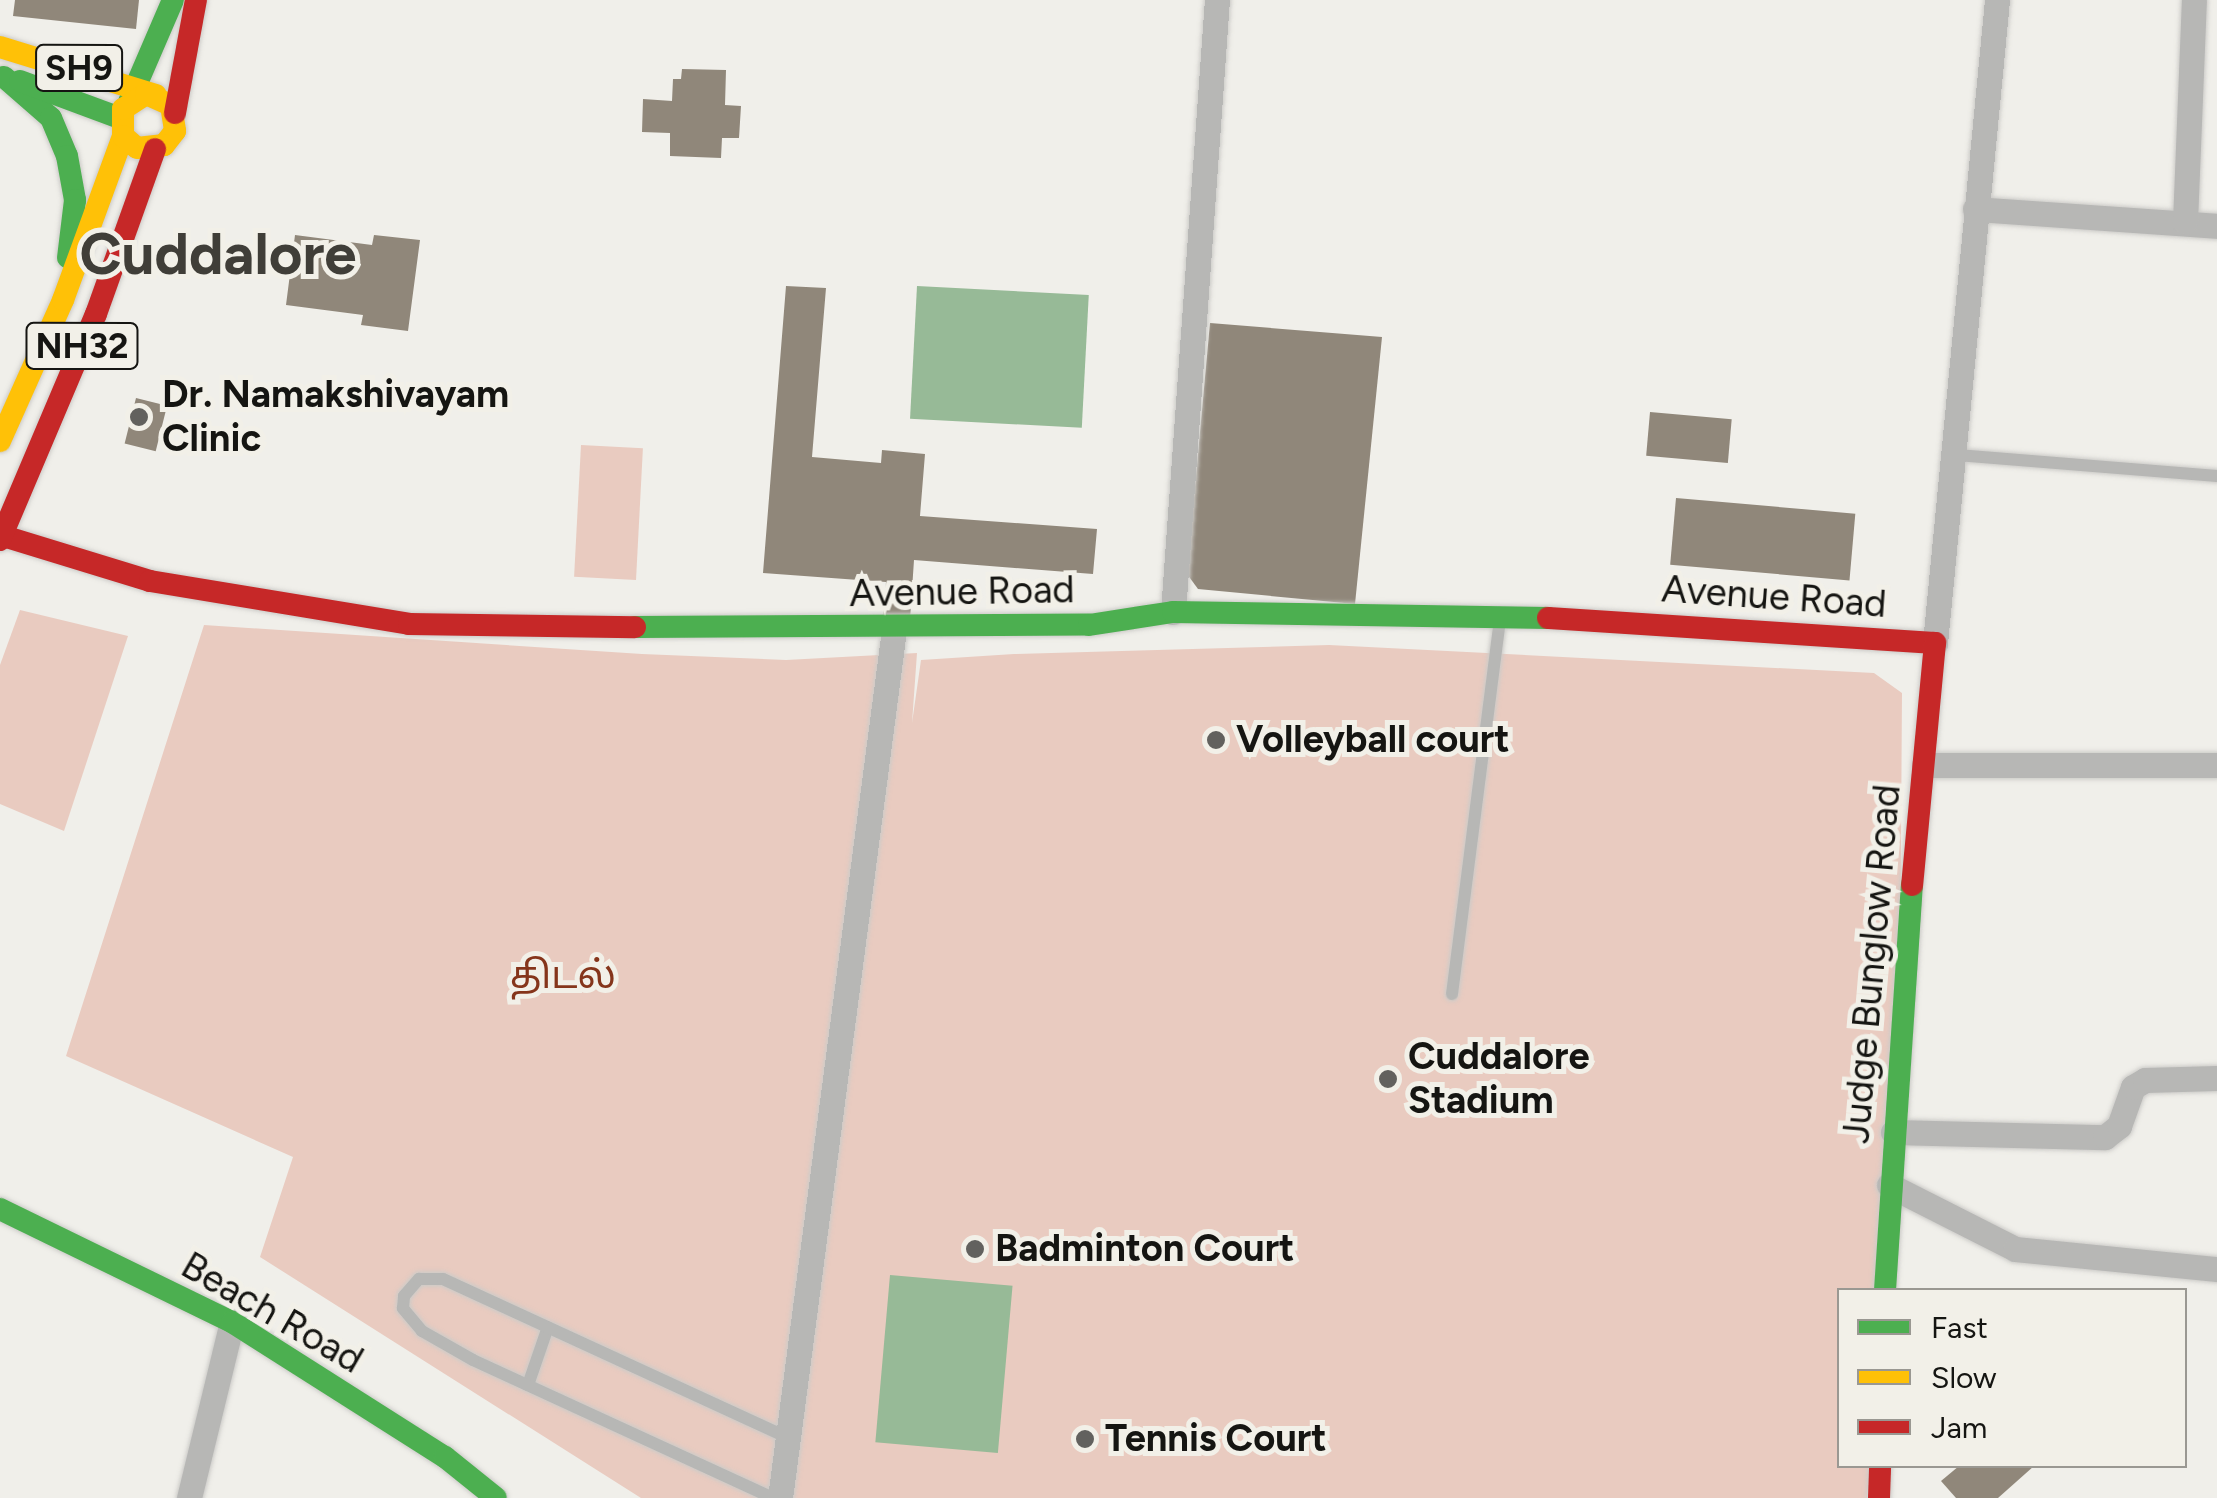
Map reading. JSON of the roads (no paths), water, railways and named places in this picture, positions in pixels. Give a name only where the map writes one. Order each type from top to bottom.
[{"type":"main road","name":"NH32","points":[[0,441],[63,300],[157,36],[174,0]]},
{"type":"main road","name":"NH32","points":[[0,537],[96,314],[155,149],[175,131],[196,0]]},
{"type":"main road","points":[[11,49],[94,62],[116,59],[157,36]]},
{"type":"main road","name":"SH9","points":[[11,49],[133,108]]},
{"type":"main road","points":[[2,77],[51,118],[67,156],[75,200],[63,300]]},
{"type":"main road","name":"SH9","points":[[2,77],[133,108]]},
{"type":"main road","points":[[155,149],[137,148],[133,108],[175,113]]},
{"type":"main road","name":"Avenue Road","points":[[0,537],[150,581],[410,624],[894,630],[1089,625],[1174,612],[1501,614],[1935,643]]},
{"type":"main road","name":"Judge Bunglow Road","points":[[1886,1288],[1893,1132],[1935,643]]},
{"type":"main road","name":"Beach Road","points":[[0,1209],[232,1322],[445,1456],[496,1498]]},
{"type":"main road","points":[[1879,1498],[1880,1468]]},
{"type":"street","points":[[1174,612],[1217,0]]},
{"type":"street","points":[[1935,643],[1957,455],[1975,209],[1997,0]]},
{"type":"street","points":[[2185,222],[2194,0]]},
{"type":"street","points":[[1975,209],[2217,226]]},
{"type":"street","points":[[777,1498],[894,630]]},
{"type":"street","points":[[1924,765],[2217,765]]},
{"type":"street","points":[[1893,1132],[2105,1137],[2119,1126],[2133,1087],[2146,1080],[2217,1078]]},
{"type":"street","points":[[1889,1185],[2015,1249],[2217,1269]]},
{"type":"street","points":[[190,1498],[232,1322]]},
{"type":"lane","points":[[1957,455],[2217,476]]},
{"type":"lane","points":[[1452,994],[1501,614]]},
{"type":"lane","points":[[777,1498],[528,1385],[422,1331],[403,1308],[404,1296],[419,1280],[443,1280],[788,1438]]},
{"type":"lane","points":[[528,1385],[548,1328]]},
{"type":"place","name":"Dr. Namakshivayam Clinic","points":[[139,417]]},
{"type":"place","name":"Volleyball court","points":[[1216,740]]},
{"type":"place","name":"Cuddalore Stadium","points":[[1388,1079]]},
{"type":"place","name":"Badminton Court","points":[[975,1249]]},
{"type":"place","name":"Tennis Court","points":[[1085,1439]]},
{"type":"district","name":"Cuddalore","points":[[218,254]]},
{"type":"park label","name":"திடல்","points":[[563,976]]}]
